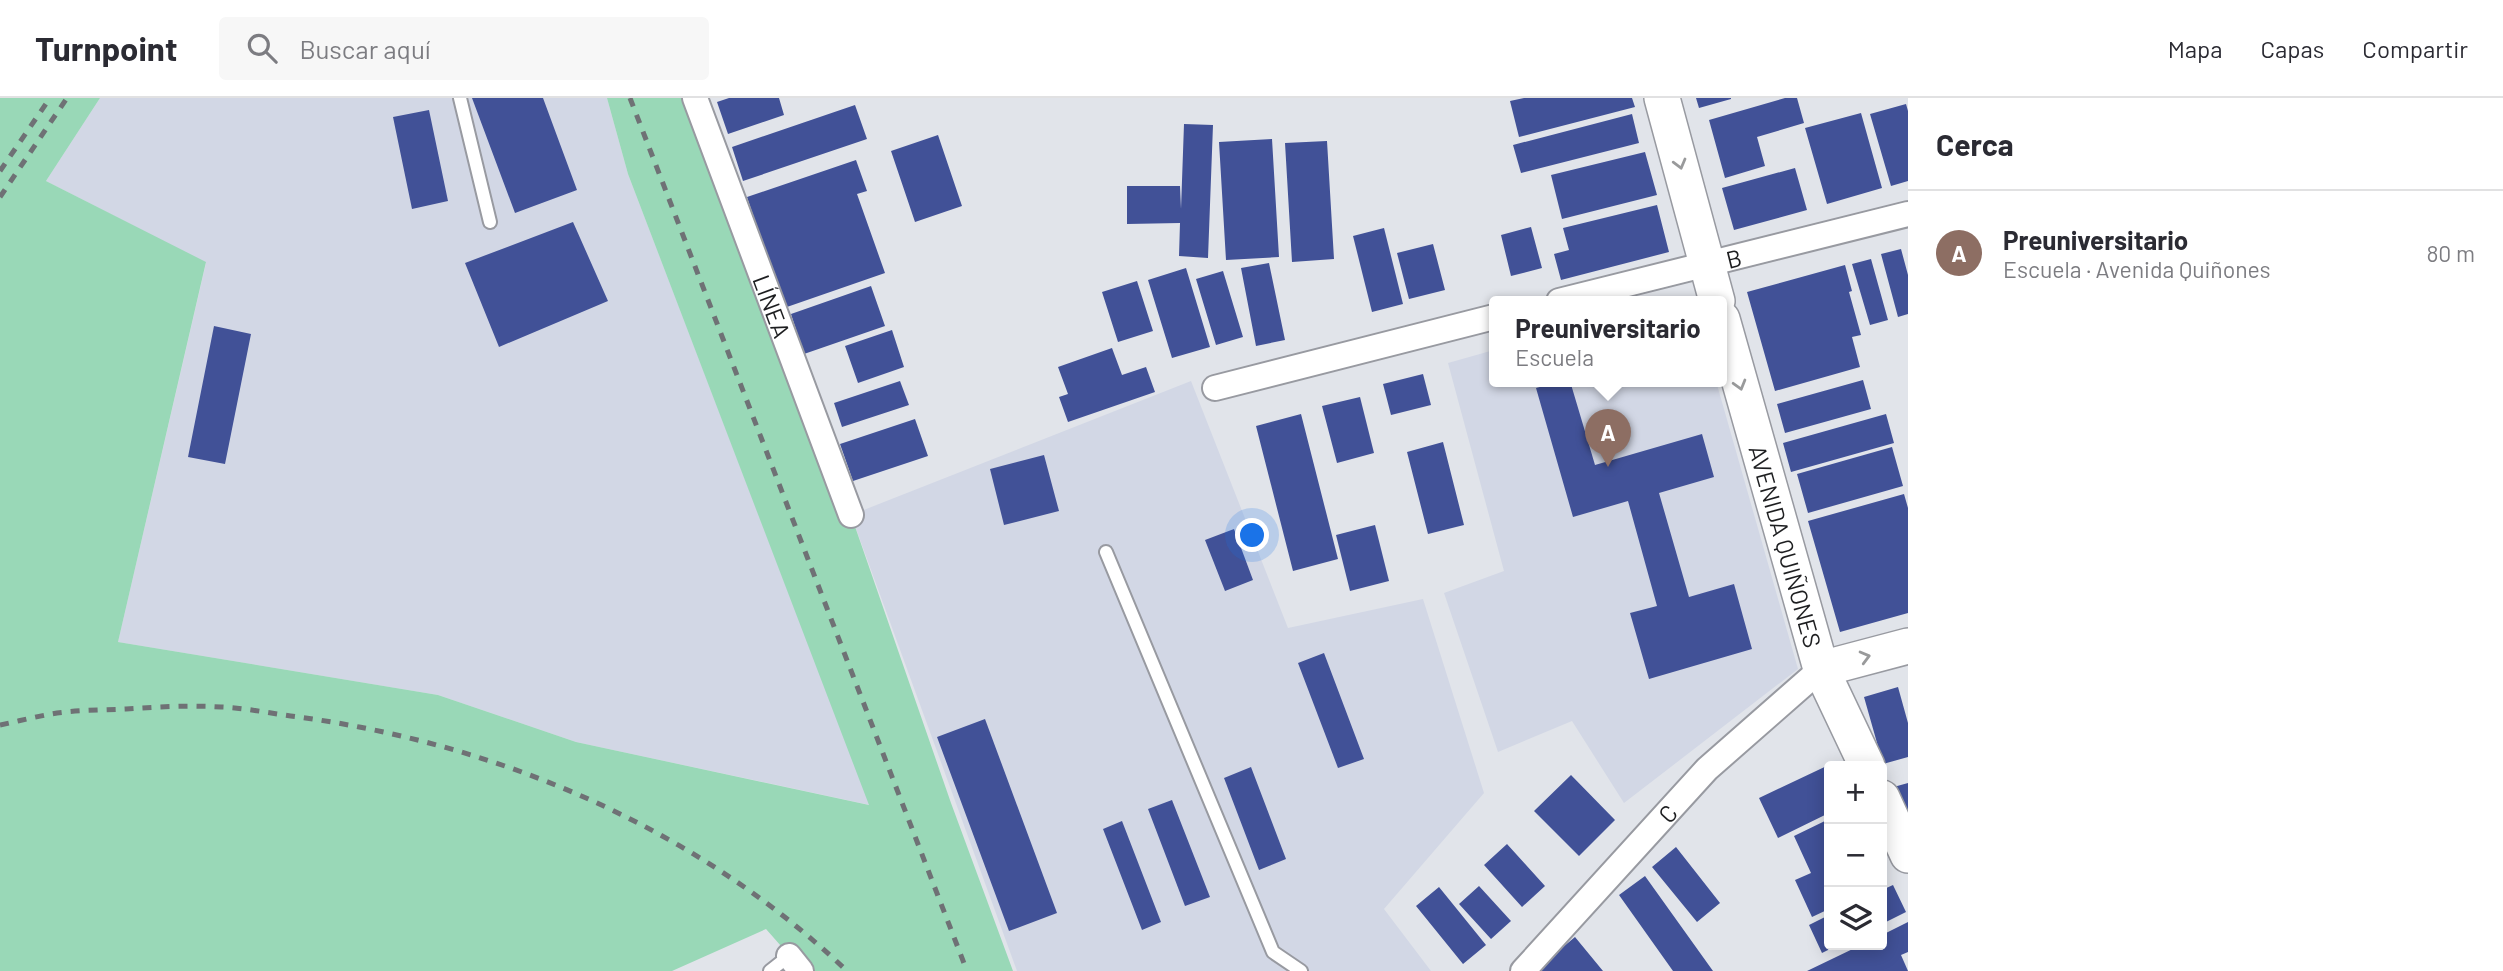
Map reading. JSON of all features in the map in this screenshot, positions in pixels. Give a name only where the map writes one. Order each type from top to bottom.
[{"type":"main road","points":[[1662,98],[1715,296]]},
{"type":"main road","name":"AVENIDA QUIÑONES","points":[[1727,337],[1821,668],[1865,761]]},
{"type":"main road","points":[[1821,668],[1908,646]]},
{"type":"main road","points":[[1887,809],[1908,855]]},
{"type":"street","name":"LÍNEA","points":[[695,98],[851,515]]},
{"type":"street","name":"B","points":[[1579,296],[1908,214]]},
{"type":"street","points":[[1215,388],[1489,318]]},
{"type":"street","name":"C","points":[[1523,971],[1707,769],[1821,668]]},
{"type":"lane","points":[[460,98],[490,222]]},
{"type":"lane","points":[[1106,552],[1273,952],[1301,971]]},
{"type":"shaded area","points":[[100,98],[607,98],[628,174],[870,805],[576,742],[438,695],[118,642],[206,263],[46,181]]},
{"type":"shaded area","points":[[1489,351],[1489,387],[1718,387],[1798,669],[1624,803],[1572,721],[1498,752],[1444,593],[1504,571],[1448,363]]},
{"type":"shaded area","points":[[1191,381],[1288,628],[1423,599],[1484,793],[1384,909],[1431,971],[1017,971],[851,515]]},
{"type":"green space","points":[[0,98],[100,98],[46,181],[206,262],[118,642],[438,695],[576,742],[869,805],[628,174],[607,98],[691,98],[851,515],[951,803],[1013,971],[803,971],[766,929],[672,971],[0,971]]},
{"type":"building","points":[[472,98],[543,98],[577,190],[515,213]]},
{"type":"building","points":[[729,98],[779,98],[784,115],[728,134],[717,102]]},
{"type":"building","points":[[1524,98],[1632,98],[1635,107],[1519,137],[1510,101]]},
{"type":"building","points":[[1696,98],[1731,98],[1731,99],[1699,108]]},
{"type":"building","points":[[1785,98],[1797,98],[1804,123],[1757,137],[1765,166],[1725,178],[1709,120]]},
{"type":"building","points":[[1906,104],[1908,181],[1891,186],[1870,114]]},
{"type":"building","points":[[855,105],[867,139],[743,181],[732,147]]},
{"type":"building","points":[[429,110],[448,201],[412,209],[393,117]]},
{"type":"building","points":[[1861,113],[1882,188],[1827,204],[1805,128]]},
{"type":"building","points":[[1632,114],[1639,143],[1521,173],[1513,145]]},
{"type":"building","points":[[1184,124],[1213,125],[1208,258],[1179,256],[1180,223],[1127,224],[1127,186],[1180,186],[1181,209]]},
{"type":"building","points":[[938,135],[962,206],[915,222],[891,151]]},
{"type":"building","points":[[1272,139],[1279,257],[1226,260],[1219,142]]},
{"type":"building","points":[[1327,141],[1334,259],[1292,262],[1285,143]]},
{"type":"building","points":[[1645,152],[1657,195],[1562,219],[1551,175]]},
{"type":"building","points":[[856,160],[867,191],[857,194],[885,273],[784,308],[747,197]]},
{"type":"building","points":[[1795,168],[1807,210],[1734,230],[1722,188]]},
{"type":"building","points":[[1657,205],[1669,252],[1561,280],[1554,254],[1569,250],[1563,228]]},
{"type":"building","points":[[573,222],[608,301],[499,347],[465,263]]},
{"type":"building","points":[[1531,227],[1542,268],[1511,276],[1501,235]]},
{"type":"building","points":[[1384,228],[1403,304],[1372,312],[1353,236]]},
{"type":"building","points":[[1433,244],[1445,290],[1409,299],[1397,253]]},
{"type":"building","points":[[1901,249],[1908,275],[1908,314],[1898,317],[1881,254]]},
{"type":"building","points":[[1871,259],[1888,320],[1870,325],[1852,264]]},
{"type":"building","points":[[1269,263],[1285,340],[1256,346],[1241,268]]},
{"type":"building","points":[[1845,265],[1852,291],[1849,292],[1861,335],[1852,337],[1860,367],[1775,391],[1747,292]]},
{"type":"building","points":[[1186,268],[1210,347],[1172,358],[1148,280]]},
{"type":"building","points":[[1223,271],[1243,337],[1216,345],[1196,279]]},
{"type":"building","points":[[1137,281],[1153,331],[1118,342],[1102,292]]},
{"type":"building","points":[[871,286],[885,326],[804,354],[791,314]]},
{"type":"building","points":[[214,326],[251,334],[225,464],[188,457]]},
{"type":"building","points":[[892,330],[904,367],[858,383],[845,346]]},
{"type":"building","points":[[1112,348],[1122,375],[1146,367],[1155,392],[1068,422],[1059,397],[1068,394],[1058,367]]},
{"type":"building","points":[[1423,374],[1431,405],[1391,415],[1383,384]]},
{"type":"building","points":[[1863,380],[1871,409],[1785,433],[1777,404]]},
{"type":"building","points":[[900,381],[909,405],[842,427],[834,403]]},
{"type":"building","points":[[1572,387],[1595,465],[1702,434],[1714,477],[1659,493],[1689,597],[1734,584],[1752,649],[1649,679],[1630,613],[1657,606],[1628,501],[1573,517],[1536,388]]},
{"type":"building","points":[[1360,397],[1374,453],[1337,463],[1322,406]]},
{"type":"building","points":[[1301,414],[1338,559],[1293,571],[1256,426]]},
{"type":"building","points":[[1886,414],[1894,443],[1791,472],[1783,443]]},
{"type":"building","points":[[915,419],[928,456],[853,481],[840,444]]},
{"type":"building","points":[[1443,442],[1464,525],[1428,534],[1407,452]]},
{"type":"building","points":[[1892,447],[1903,486],[1808,513],[1797,474]]},
{"type":"building","points":[[1044,455],[1059,511],[1004,525],[990,469]]},
{"type":"building","points":[[1904,494],[1908,508],[1908,613],[1840,632],[1808,521]]},
{"type":"building","points":[[1375,525],[1389,581],[1350,591],[1336,535]]},
{"type":"building","points":[[1234,529],[1253,580],[1225,591],[1205,540]]},
{"type":"building","points":[[1324,653],[1364,759],[1338,768],[1298,663]]},
{"type":"building","points":[[1898,687],[1908,723],[1908,757],[1887,763],[1882,761],[1864,697]]},
{"type":"building","points":[[985,719],[1057,913],[1009,931],[937,737]]},
{"type":"building","points":[[1251,767],[1286,859],[1259,870],[1224,778]]},
{"type":"building","points":[[1824,767],[1824,815],[1778,838],[1759,798]]},
{"type":"building","points":[[1571,775],[1615,820],[1579,856],[1534,811]]},
{"type":"building","points":[[1908,783],[1908,814],[1890,788]]},
{"type":"building","points":[[1172,800],[1210,897],[1185,906],[1148,809]]},
{"type":"building","points":[[1122,821],[1161,922],[1142,930],[1103,829]]},
{"type":"building","points":[[1824,821],[1824,911],[1812,917],[1795,880],[1811,873],[1794,836]]},
{"type":"building","points":[[1507,844],[1545,886],[1522,907],[1484,865]]},
{"type":"building","points":[[1676,847],[1720,903],[1697,922],[1652,867]]},
{"type":"building","points":[[1645,876],[1713,971],[1673,971],[1619,895]]},
{"type":"building","points":[[1893,885],[1906,912],[1887,922],[1887,888]]},
{"type":"building","points":[[1479,886],[1511,921],[1491,939],[1459,904]]},
{"type":"building","points":[[1439,887],[1486,945],[1463,964],[1416,906]]},
{"type":"building","points":[[1824,918],[1824,950],[1828,950],[1822,953],[1809,925]]},
{"type":"building","points":[[1908,922],[1908,952],[1901,955],[1908,971],[1807,971],[1851,950],[1887,950],[1887,932]]},
{"type":"building","points":[[1575,937],[1603,971],[1542,971],[1539,967]]},
{"type":"railway","points":[[0,171],[50,98]]},
{"type":"railway","points":[[0,197],[67,98]]},
{"type":"railway","points":[[630,98],[967,971]]},
{"type":"railway","points":[[0,725],[74,711],[173,706],[221,707],[375,730],[449,749],[522,772],[593,801],[662,836],[727,875],[789,920],[847,971]]},
{"type":"place","name":"Preuniversitario","points":[[1608,467]]}]
